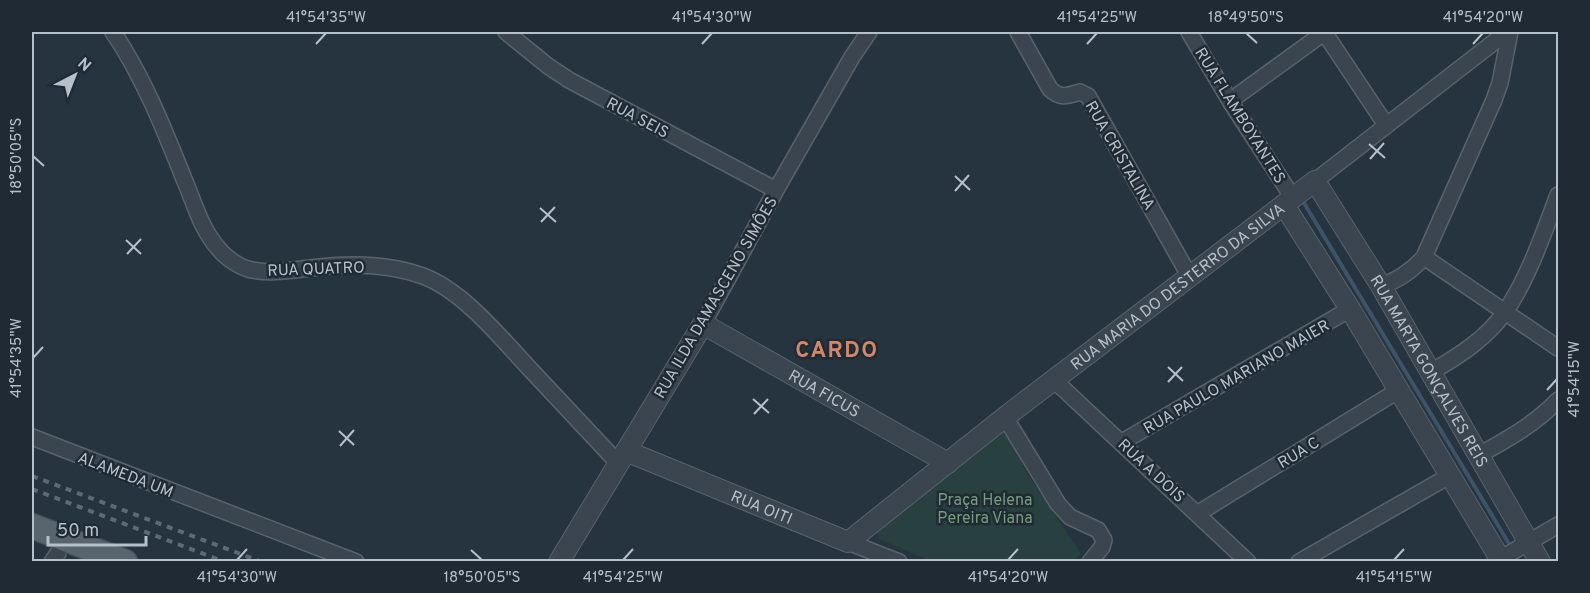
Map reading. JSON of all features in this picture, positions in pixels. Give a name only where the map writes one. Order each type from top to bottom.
[{"type":"main road","points":[[32,526],[125,561]]},
{"type":"main road","points":[[32,542],[55,557],[82,561]]},
{"type":"street","name":"RUA QUATRO","points":[[112,32],[139,78],[167,137],[203,224],[224,254],[251,270],[291,271],[337,266],[377,266],[413,273],[446,287],[459,297],[623,458]]},
{"type":"street","name":"RUA SEIS","points":[[506,32],[569,80],[776,190]]},
{"type":"street","name":"RUA ILDA DAMASCENO SIMÔES","points":[[559,561],[703,324],[776,190],[852,57],[869,32]]},
{"type":"street","name":"RUA CRISTALINA","points":[[1018,32],[1050,89],[1063,97],[1080,92],[1088,96],[1190,277]]},
{"type":"street","name":"RUA FLAMBOYANTES","points":[[1189,32],[1289,202]]},
{"type":"street","points":[[1230,101],[1324,32],[1386,125]]},
{"type":"street","name":"RUA MARIA DO DESTERRO DA SILVA","points":[[848,542],[1005,417],[1289,202],[1508,32]]},
{"type":"street","points":[[1381,286],[1394,282],[1424,257],[1500,83],[1508,32]]},
{"type":"street","name":"RUA MARTA GONÇALVES REIS","points":[[1315,181],[1381,286],[1540,561]]},
{"type":"street","points":[[1431,372],[1463,353],[1484,336],[1505,312],[1520,287],[1558,195]]},
{"type":"street","points":[[1289,202],[1499,560],[1558,525]]},
{"type":"street","points":[[1424,257],[1558,348]]},
{"type":"street","name":"RUA PAULO MARIANO MAIER","points":[[1122,442],[1350,309]]},
{"type":"street","name":"RUA FICUS","points":[[703,324],[948,464]]},
{"type":"street","name":"RUA A DOIS","points":[[1054,380],[1248,561]]},
{"type":"street","name":"RUA C","points":[[1197,514],[1399,390]]},
{"type":"street","points":[[1479,455],[1521,432],[1543,416],[1558,400]]},
{"type":"street","points":[[1005,417],[1058,504],[1070,517],[1101,533],[1104,540],[1102,547],[1090,561]]},
{"type":"street","name":"ALAMEDA UM","points":[[32,437],[356,561]]},
{"type":"street","name":"RUA OITI","points":[[623,458],[899,561]]},
{"type":"street","points":[[1299,561],[1449,476]]},
{"type":"green space","name":"Praça Helena Pereira Viana","points":[[1005,423],[1025,470],[1081,554],[1073,561],[931,561],[879,539],[875,526]]},
{"type":"waterway","points":[[1304,203],[1511,547]]},
{"type":"waterway","points":[[1514,553],[1519,562]]},
{"type":"railway","points":[[32,476],[262,562]]},
{"type":"railway","points":[[32,489],[225,562]]},
{"type":"district","name":"CARDO","points":[[837,349]]}]
